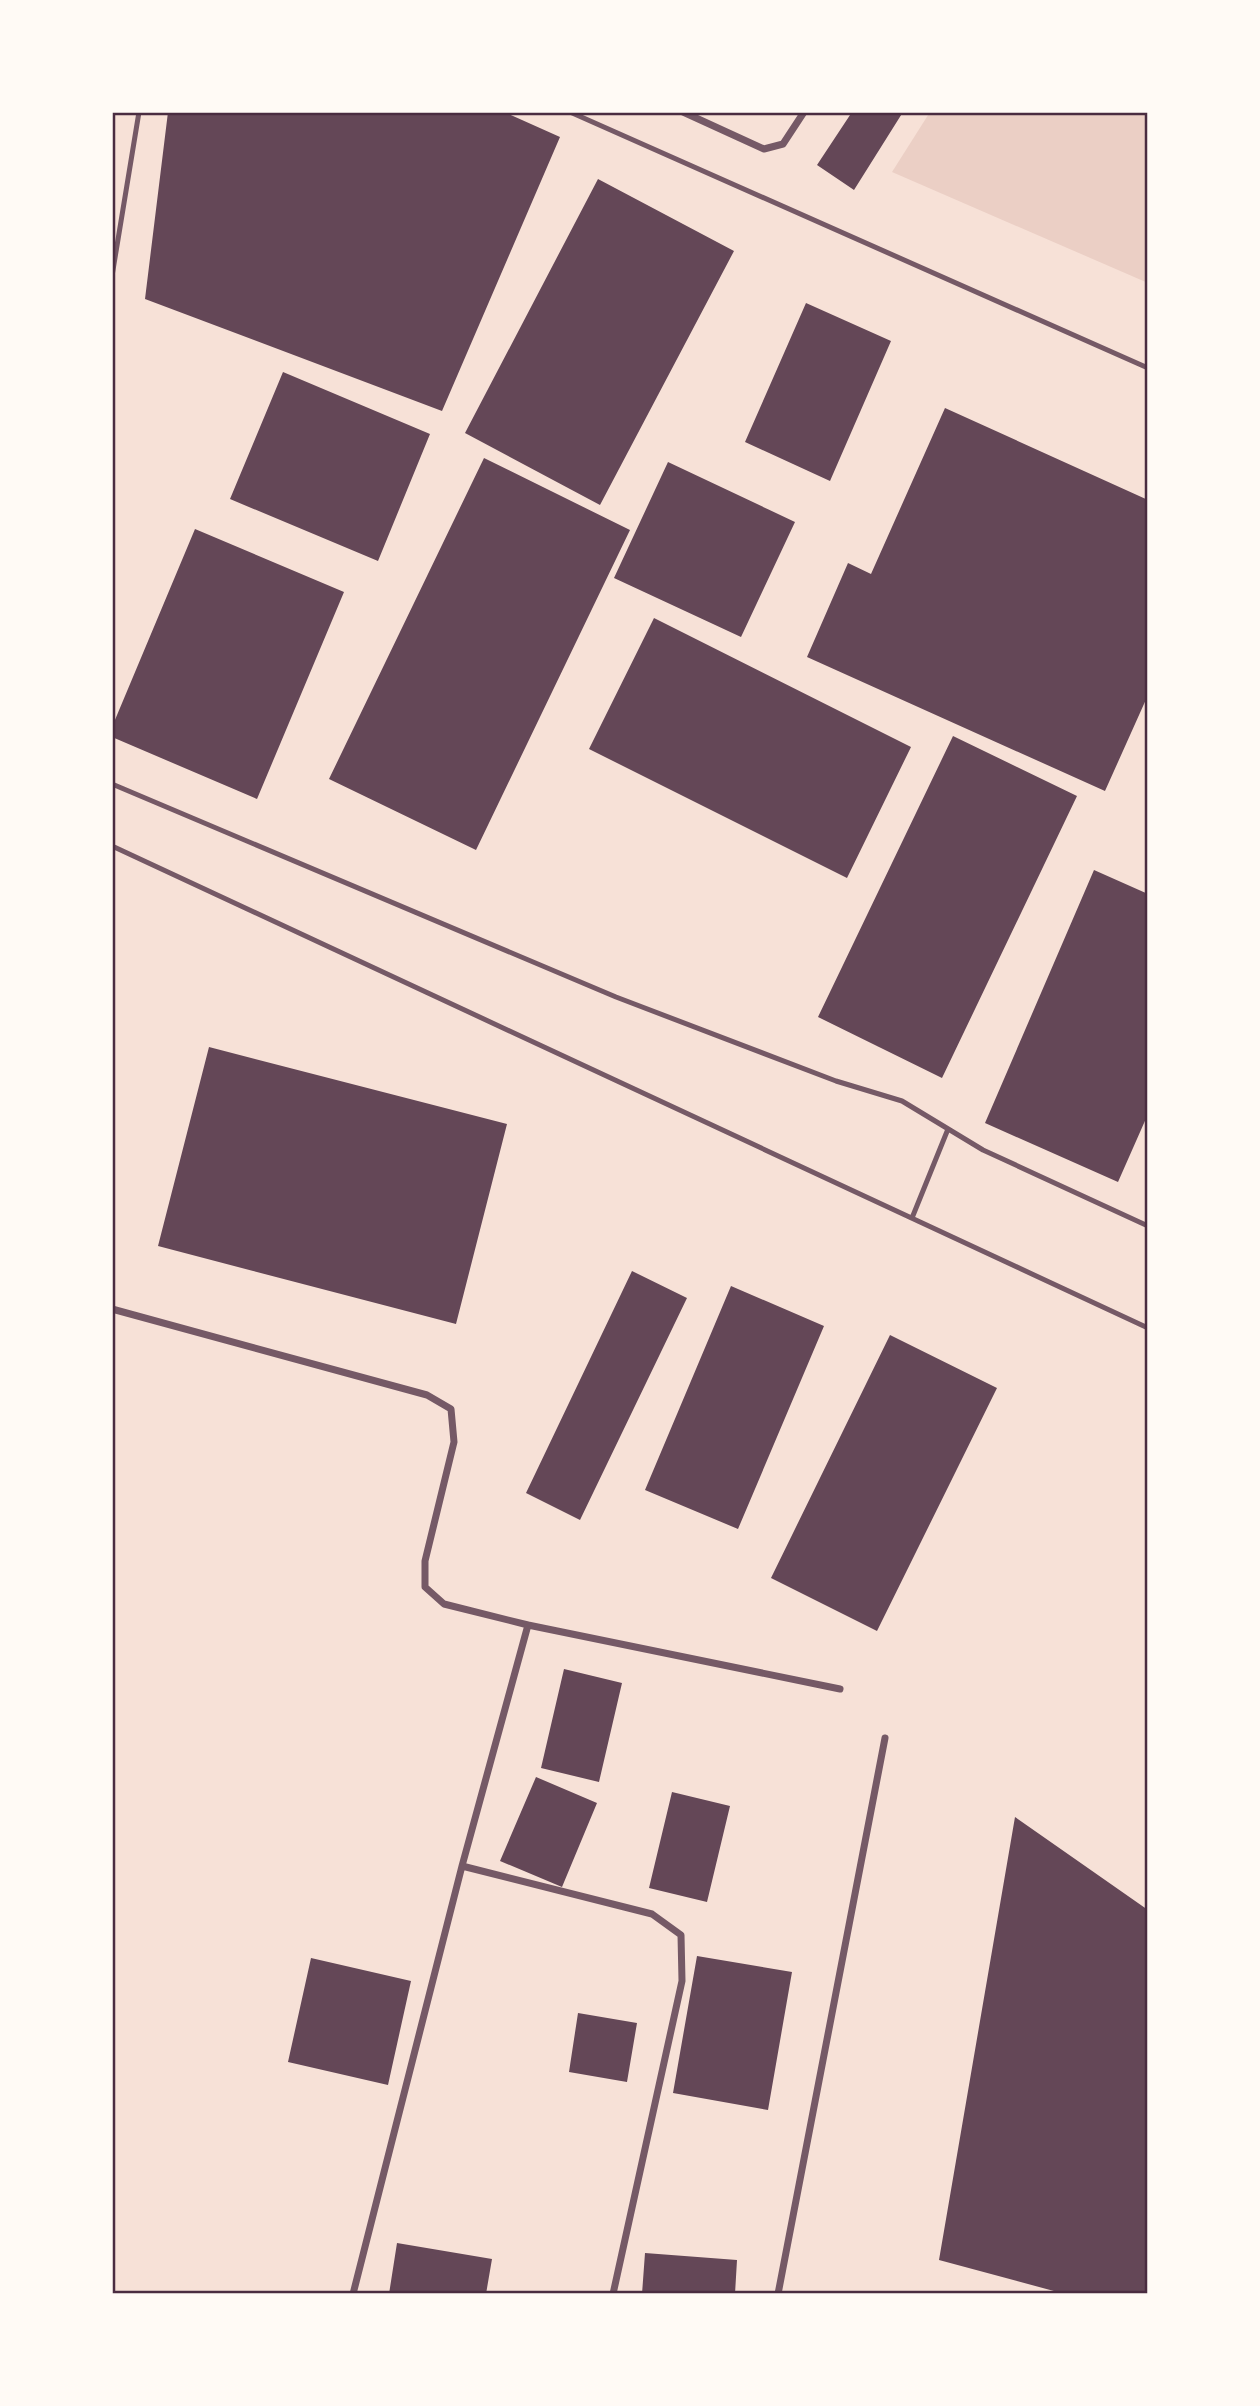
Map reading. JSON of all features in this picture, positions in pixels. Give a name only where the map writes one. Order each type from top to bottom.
[{"type":"street","points":[[683,112],[764,149],[783,144],[804,112]]},
{"type":"street","points":[[112,1309],[427,1395],[451,1409],[454,1441],[425,1561],[425,1587],[444,1604],[528,1625],[840,1689]]},
{"type":"street","points":[[353,2294],[462,1866],[528,1625]]},
{"type":"street","points":[[778,2294],[885,1738]]},
{"type":"street","points":[[462,1866],[652,1914],[681,1935],[682,1982],[613,2294]]},
{"type":"lane","points":[[112,276],[139,112]]},
{"type":"lane","points":[[570,112],[1148,368]]},
{"type":"lane","points":[[112,784],[616,997],[836,1081],[902,1101],[983,1150],[1148,1226]]},
{"type":"lane","points":[[112,846],[1148,1328]]},
{"type":"lane","points":[[912,1218],[948,1129]]},
{"type":"shaded area","points":[[930,112],[1148,112],[1148,283],[892,172]]},
{"type":"building","points":[[168,112],[504,112],[560,137],[442,411],[145,299]]},
{"type":"building","points":[[852,112],[903,112],[854,190],[817,165]]},
{"type":"building","points":[[598,179],[734,251],[600,505],[465,433]]},
{"type":"building","points":[[806,303],[891,341],[830,481],[745,442]]},
{"type":"building","points":[[283,372],[430,434],[378,561],[230,499]]},
{"type":"building","points":[[945,408],[1148,500],[1148,695],[1105,791],[807,657],[848,563],[871,574]]},
{"type":"building","points":[[484,458],[630,530],[476,850],[329,779]]},
{"type":"building","points":[[668,462],[795,522],[741,637],[614,578]]},
{"type":"building","points":[[195,529],[344,592],[257,799],[112,737],[112,727]]},
{"type":"building","points":[[654,618],[911,747],[847,878],[589,749]]},
{"type":"building","points":[[953,736],[1077,796],[942,1078],[818,1017]]},
{"type":"building","points":[[1094,870],[1148,894],[1148,1114],[1118,1182],[985,1123]]},
{"type":"building","points":[[209,1047],[507,1124],[456,1324],[158,1246]]},
{"type":"building","points":[[632,1271],[687,1298],[580,1520],[526,1493]]},
{"type":"building","points":[[731,1286],[824,1326],[738,1529],[645,1490]]},
{"type":"building","points":[[890,1335],[997,1388],[877,1631],[771,1578]]},
{"type":"building","points":[[564,1669],[622,1683],[599,1782],[541,1768]]},
{"type":"building","points":[[536,1777],[597,1803],[562,1887],[500,1861]]},
{"type":"building","points":[[672,1792],[730,1806],[707,1902],[649,1888]]},
{"type":"building","points":[[1015,1817],[1148,1910],[1148,2294],[1065,2294],[939,2260]]},
{"type":"building","points":[[697,1956],[792,1972],[768,2110],[673,2093]]},
{"type":"building","points":[[311,1958],[411,1981],[388,2085],[288,2062]]},
{"type":"building","points":[[578,2013],[637,2023],[627,2082],[569,2072]]},
{"type":"building","points":[[397,2243],[492,2259],[486,2294],[389,2294]]},
{"type":"building","points":[[645,2253],[737,2260],[735,2294],[642,2294]]}]
